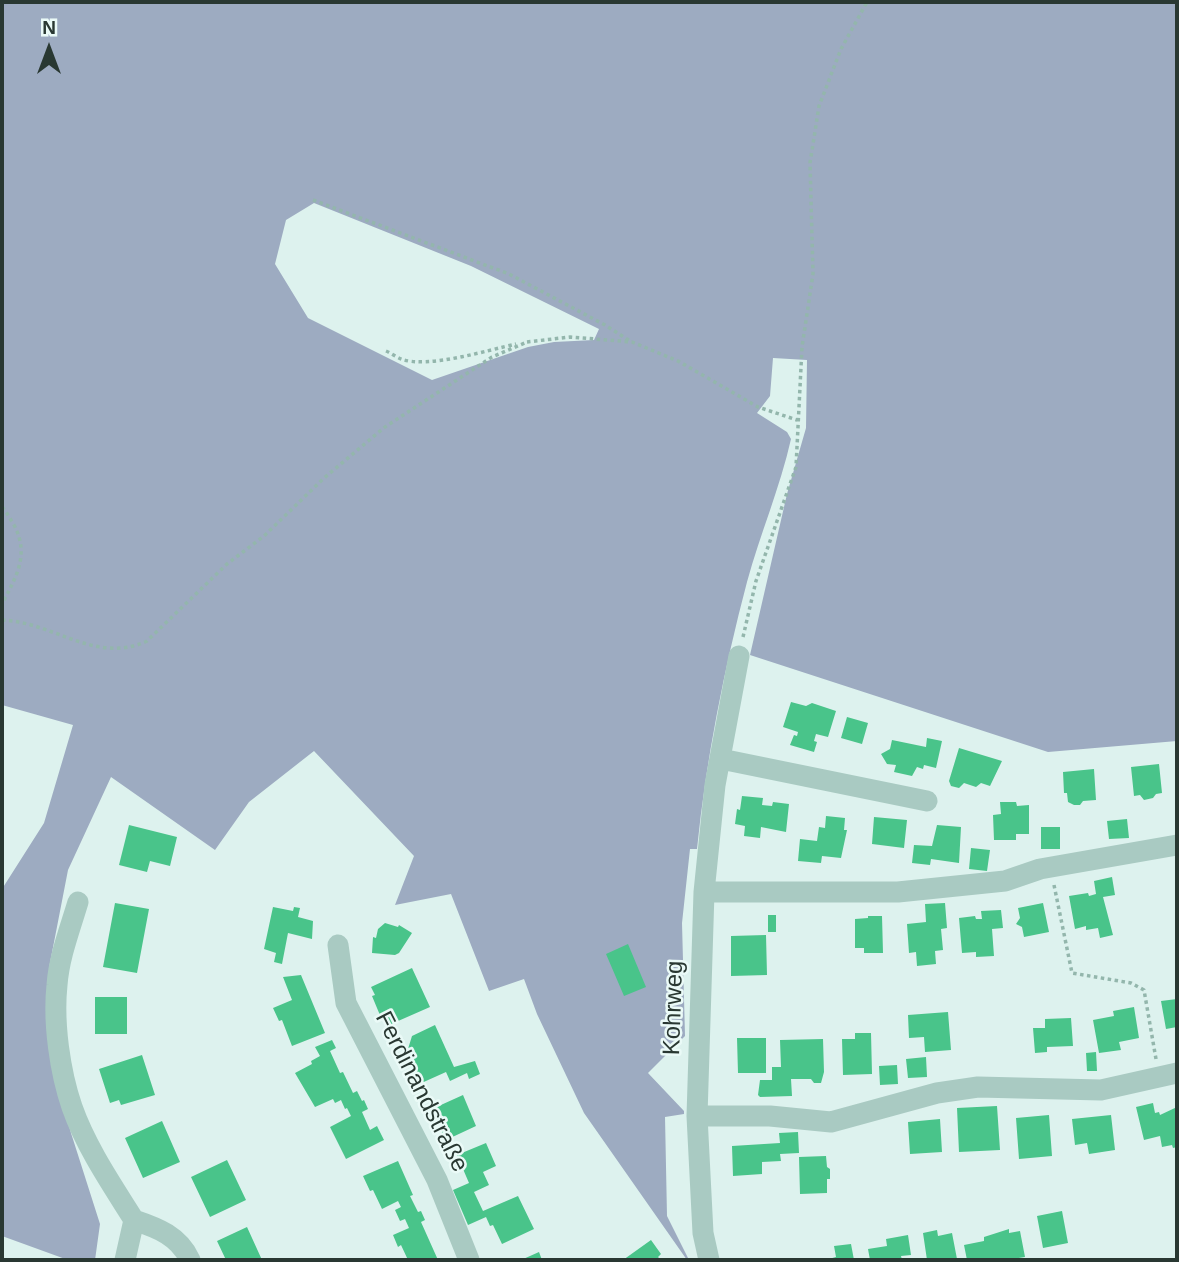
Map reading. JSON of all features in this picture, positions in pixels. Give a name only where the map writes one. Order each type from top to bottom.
[{"type":"street","name":"Kohrweg","points":[[709,1260],[703,1233],[697,1116],[704,892],[711,819],[738,656]]},
{"type":"street","points":[[721,759],[927,801]]},
{"type":"street","points":[[704,892],[898,892],[1005,881],[1040,869],[1177,845]]},
{"type":"street","points":[[78,902],[57,982],[55,1010],[59,1049],[72,1107],[89,1144],[134,1220],[157,1228],[179,1242],[190,1260]]},
{"type":"street","name":"Ferdinandstraße","points":[[338,945],[346,1003],[437,1180],[469,1260]]},
{"type":"street","points":[[697,1116],[770,1116],[831,1122],[937,1093],[978,1087],[1101,1090],[1168,1075]]},
{"type":"street","points":[[125,1260],[134,1220]]},
{"type":"path","points":[[738,656],[756,581],[796,467],[802,347],[813,274],[810,163],[819,106],[841,49],[867,2]]},
{"type":"path","points":[[313,200],[509,274],[606,325],[632,342],[678,361],[758,407],[797,420]]},
{"type":"path","points":[[386,351],[402,360],[425,361],[570,337],[632,342]]},
{"type":"path","points":[[2,620],[27,622],[103,649],[132,648],[147,641],[227,564],[264,536],[323,480],[385,427],[492,357],[527,342]]},
{"type":"path","points":[[2,507],[21,539],[21,552],[19,567],[2,604]]},
{"type":"path","points":[[1050,868],[1072,973],[1131,983],[1144,990],[1168,1075]]},
{"type":"shaded area","points":[[2,2],[1177,2],[1177,741],[1048,752],[750,655],[787,494],[806,428],[807,360],[773,358],[770,396],[757,413],[787,432],[791,439],[739,615],[723,681],[697,849],[690,849],[682,923],[685,1036],[648,1073],[684,1111],[684,1114],[665,1117],[667,1216],[689,1260],[584,1113],[537,1014],[524,979],[489,991],[451,894],[395,905],[414,856],[314,751],[249,802],[215,850],[111,777],[68,870],[49,968],[50,1051],[71,1133],[100,1224],[95,1260],[68,1260],[2,1236],[2,889],[44,823],[73,725],[2,705]],"holes":[[[314,203],[471,266],[599,329],[594,340],[554,342],[528,347],[432,380],[308,318],[275,264],[286,220]]]},
{"type":"building","points":[[791,702],[806,706],[812,703],[836,711],[828,737],[816,734],[814,752],[790,745],[798,732],[783,727]]},
{"type":"building","points":[[847,717],[868,723],[862,744],[841,738]]},
{"type":"building","points":[[927,738],[942,741],[936,768],[924,765],[923,769],[917,767],[912,776],[894,772],[896,765],[887,764],[881,754],[890,749],[892,740],[926,747]]},
{"type":"building","points":[[959,748],[1002,761],[990,786],[981,783],[976,787],[964,783],[959,788],[951,786],[949,781]]},
{"type":"building","points":[[1159,764],[1162,793],[1144,800],[1140,795],[1134,796],[1131,767]]},
{"type":"building","points":[[1094,769],[1096,800],[1083,801],[1080,805],[1068,802],[1067,793],[1064,793],[1063,772]]},
{"type":"building","points":[[742,796],[763,798],[762,805],[772,806],[773,802],[789,804],[786,832],[761,827],[760,838],[744,836],[745,826],[735,824]]},
{"type":"building","points":[[1000,802],[1016,802],[1017,806],[1029,805],[1029,834],[1016,834],[1016,840],[994,840],[993,815],[1001,814]]},
{"type":"building","points":[[826,816],[845,818],[844,830],[847,830],[841,858],[822,856],[821,863],[798,861],[800,839],[817,841],[819,827],[825,828]]},
{"type":"building","points":[[874,817],[907,820],[904,848],[872,844]]},
{"type":"building","points":[[1127,819],[1129,838],[1109,839],[1107,821]]},
{"type":"building","points":[[129,825],[177,837],[170,866],[150,861],[147,872],[119,865]]},
{"type":"building","points":[[937,825],[961,827],[959,863],[931,859],[930,865],[912,863],[914,845],[932,846]]},
{"type":"building","points":[[1041,827],[1060,827],[1060,849],[1041,849]]},
{"type":"building","points":[[971,848],[990,850],[987,871],[969,869]]},
{"type":"building","points":[[1112,877],[1115,895],[1103,897],[1113,935],[1100,938],[1098,928],[1086,930],[1086,926],[1075,929],[1069,896],[1096,894],[1094,881]]},
{"type":"building","points":[[115,903],[149,909],[137,973],[103,967]]},
{"type":"building","points":[[945,903],[947,928],[941,929],[943,950],[935,951],[936,964],[917,966],[916,952],[909,953],[907,924],[926,922],[925,904]]},
{"type":"building","points":[[1043,903],[1049,932],[1024,937],[1022,927],[1016,924],[1020,918],[1018,908]]},
{"type":"building","points":[[273,907],[293,911],[294,907],[300,908],[298,917],[313,921],[312,939],[288,933],[282,964],[274,962],[276,953],[264,949]]},
{"type":"building","points":[[1001,910],[1003,928],[992,929],[994,956],[976,957],[976,952],[962,953],[959,918],[975,916],[976,919],[982,919],[981,911]]},
{"type":"building","points":[[768,915],[776,915],[776,932],[768,932]]},
{"type":"building","points":[[882,916],[883,953],[864,953],[864,948],[855,948],[855,919]]},
{"type":"building","points":[[385,923],[398,927],[399,925],[412,933],[395,955],[372,953],[373,937],[376,938],[378,929]]},
{"type":"building","points":[[766,935],[767,975],[731,976],[731,936]]},
{"type":"building","points":[[628,944],[646,987],[624,996],[606,954]]},
{"type":"building","points":[[412,968],[430,1007],[389,1025],[386,1018],[382,1020],[371,987]]},
{"type":"building","points":[[301,975],[325,1033],[292,1046],[282,1020],[279,1021],[273,1008],[292,1000],[283,977]]},
{"type":"building","points":[[95,997],[127,997],[127,1034],[95,1034]]},
{"type":"building","points":[[1177,999],[1177,1027],[1166,1029],[1161,1001]]},
{"type":"building","points":[[1134,1007],[1139,1038],[1119,1042],[1121,1050],[1099,1053],[1093,1020],[1114,1016],[1113,1011]]},
{"type":"building","points":[[948,1012],[951,1050],[925,1052],[924,1037],[909,1038],[908,1015]]},
{"type":"building","points":[[1071,1018],[1073,1046],[1047,1047],[1047,1052],[1035,1053],[1033,1028],[1045,1028],[1045,1019]]},
{"type":"building","points":[[435,1025],[454,1067],[475,1061],[480,1074],[469,1079],[467,1073],[450,1081],[446,1072],[417,1085],[412,1072],[417,1070],[408,1049],[412,1036]]},
{"type":"building","points":[[855,1033],[871,1033],[872,1074],[843,1075],[842,1039],[855,1039]]},
{"type":"building","points":[[737,1038],[766,1038],[766,1073],[738,1073]]},
{"type":"building","points":[[823,1039],[824,1072],[821,1083],[814,1083],[811,1079],[791,1079],[792,1096],[758,1095],[760,1080],[772,1080],[772,1067],[781,1067],[780,1040]]},
{"type":"building","points":[[332,1040],[336,1048],[330,1051],[340,1073],[343,1072],[353,1093],[357,1091],[362,1101],[364,1100],[368,1109],[362,1112],[370,1130],[377,1126],[384,1140],[346,1159],[330,1127],[351,1116],[347,1108],[345,1109],[341,1100],[335,1103],[333,1099],[315,1107],[295,1073],[312,1064],[311,1061],[320,1056],[315,1047]]},
{"type":"building","points":[[1096,1052],[1097,1071],[1087,1071],[1086,1053]]},
{"type":"building","points":[[142,1055],[155,1095],[121,1105],[119,1100],[110,1103],[99,1069]]},
{"type":"building","points":[[926,1057],[927,1077],[908,1078],[906,1059]]},
{"type":"building","points":[[897,1065],[898,1084],[880,1085],[879,1066]]},
{"type":"building","points":[[463,1095],[476,1126],[446,1140],[432,1109]]},
{"type":"building","points":[[1153,1103],[1155,1113],[1159,1112],[1160,1115],[1177,1107],[1177,1147],[1162,1147],[1160,1136],[1144,1140],[1136,1107]]},
{"type":"building","points":[[997,1106],[1000,1150],[959,1152],[957,1108]]},
{"type":"building","points":[[1049,1115],[1052,1156],[1019,1159],[1016,1118]]},
{"type":"building","points":[[1111,1115],[1115,1150],[1089,1154],[1087,1143],[1075,1145],[1072,1119]]},
{"type":"building","points":[[940,1119],[942,1152],[910,1154],[908,1122]]},
{"type":"building","points":[[162,1121],[180,1162],[143,1178],[125,1138]]},
{"type":"building","points":[[798,1132],[799,1153],[780,1154],[781,1161],[762,1162],[762,1174],[733,1176],[732,1146],[780,1143],[779,1133]]},
{"type":"building","points":[[486,1143],[496,1166],[483,1172],[489,1185],[474,1192],[483,1211],[518,1196],[534,1229],[502,1244],[486,1217],[468,1225],[453,1190],[469,1183],[457,1155]]},
{"type":"building","points":[[826,1156],[827,1167],[830,1169],[827,1193],[800,1194],[799,1157]]},
{"type":"building","points":[[227,1160],[246,1200],[210,1217],[191,1177]]},
{"type":"building","points":[[398,1161],[413,1195],[410,1196],[425,1220],[421,1222],[438,1260],[408,1260],[393,1235],[409,1228],[405,1219],[400,1221],[395,1210],[401,1207],[398,1201],[382,1209],[363,1176]]},
{"type":"building","points":[[1062,1211],[1068,1243],[1043,1248],[1037,1216]]},
{"type":"building","points":[[247,1227],[262,1260],[226,1260],[217,1241]]},
{"type":"building","points":[[1009,1229],[1009,1233],[1020,1231],[1025,1257],[967,1260],[964,1245],[984,1241],[984,1237]]},
{"type":"building","points":[[937,1230],[938,1236],[952,1233],[957,1259],[927,1260],[923,1233]]},
{"type":"building","points":[[908,1235],[911,1255],[901,1256],[902,1260],[870,1260],[868,1249],[887,1246],[886,1239]]},
{"type":"building","points":[[651,1240],[661,1254],[658,1257],[661,1260],[623,1260]]},
{"type":"building","points":[[851,1244],[854,1260],[825,1260],[836,1257],[834,1246]]},
{"type":"building","points":[[539,1252],[542,1260],[521,1260]]}]
